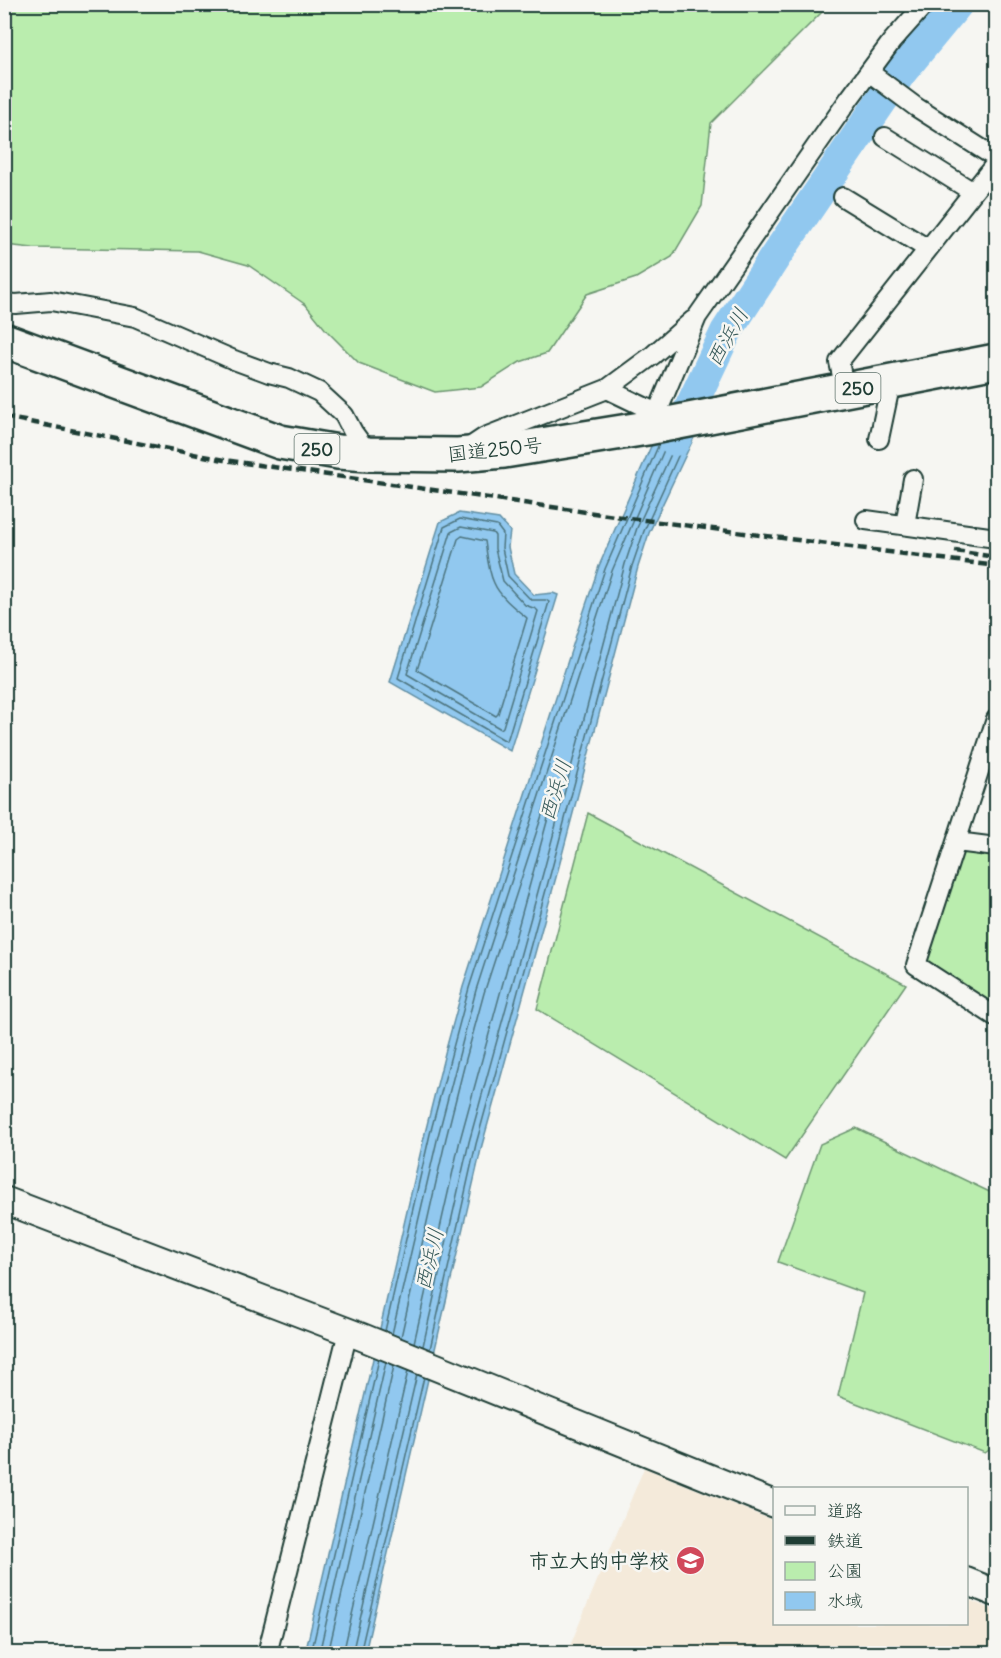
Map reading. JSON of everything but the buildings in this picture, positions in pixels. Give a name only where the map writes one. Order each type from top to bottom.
[{"type":"highway","name":"国道250号","points":[[4,340],[280,442],[338,452],[369,454],[458,455],[504,451],[652,420],[720,414],[996,362]]},
{"type":"street","points":[[607,389],[652,420],[697,317],[872,74],[892,40],[925,4]]},
{"type":"street","points":[[844,390],[839,362],[996,161],[872,74]]},
{"type":"street","points":[[885,137],[973,192]]},
{"type":"street","points":[[843,197],[928,249]]},
{"type":"street","points":[[4,303],[51,301],[135,317],[234,360],[289,378],[319,392],[344,415],[369,454]]},
{"type":"street","points":[[458,455],[485,437],[607,389],[653,355],[697,317]]},
{"type":"street","points":[[879,439],[891,382]]},
{"type":"street","points":[[905,525],[913,479]]},
{"type":"street","points":[[866,520],[996,538]]},
{"type":"street","points":[[996,719],[916,965],[996,1017]]},
{"type":"street","points":[[957,842],[996,847]]},
{"type":"street","points":[[4,1200],[355,1335],[773,1504]]},
{"type":"street","points":[[267,1653],[355,1335]]},
{"type":"street","points":[[968,1582],[996,1593]]},
{"type":"shaded area","name":"市立大的中学校","points":[[644,1468],[773,1521],[773,1625],[968,1625],[968,1599],[996,1611],[996,1653],[567,1653]]},
{"type":"green space","points":[[4,5],[829,5],[711,123],[702,206],[672,257],[636,278],[587,294],[547,353],[520,362],[481,387],[435,392],[359,363],[326,330],[306,305],[248,265],[198,251],[33,248],[5,245]]},
{"type":"green space","points":[[588,813],[906,984],[785,1160],[537,1009]]},
{"type":"green space","points":[[970,849],[996,853],[996,1005],[929,965],[927,955],[959,855]]},
{"type":"green space","points":[[856,1128],[996,1195],[996,1445],[985,1453],[838,1396],[863,1293],[778,1262],[820,1144]]},
{"type":"water","points":[[697,431],[649,533],[638,567],[482,1145],[365,1653],[305,1654],[425,1133],[463,987],[599,566],[655,437]]},
{"type":"water","points":[[459,513],[499,519],[510,531],[508,547],[514,574],[534,595],[553,593],[558,595],[510,751],[390,682],[440,522]]},
{"type":"waterway","name":"西浜川","points":[[675,440],[726,332],[901,72],[957,4]]},
{"type":"railway","points":[[4,417],[224,460],[614,516],[996,566]]},
{"type":"railway","points":[[955,551],[996,557]]},
{"type":"place","name":"市立大的中学校","points":[[690,1560]]}]
